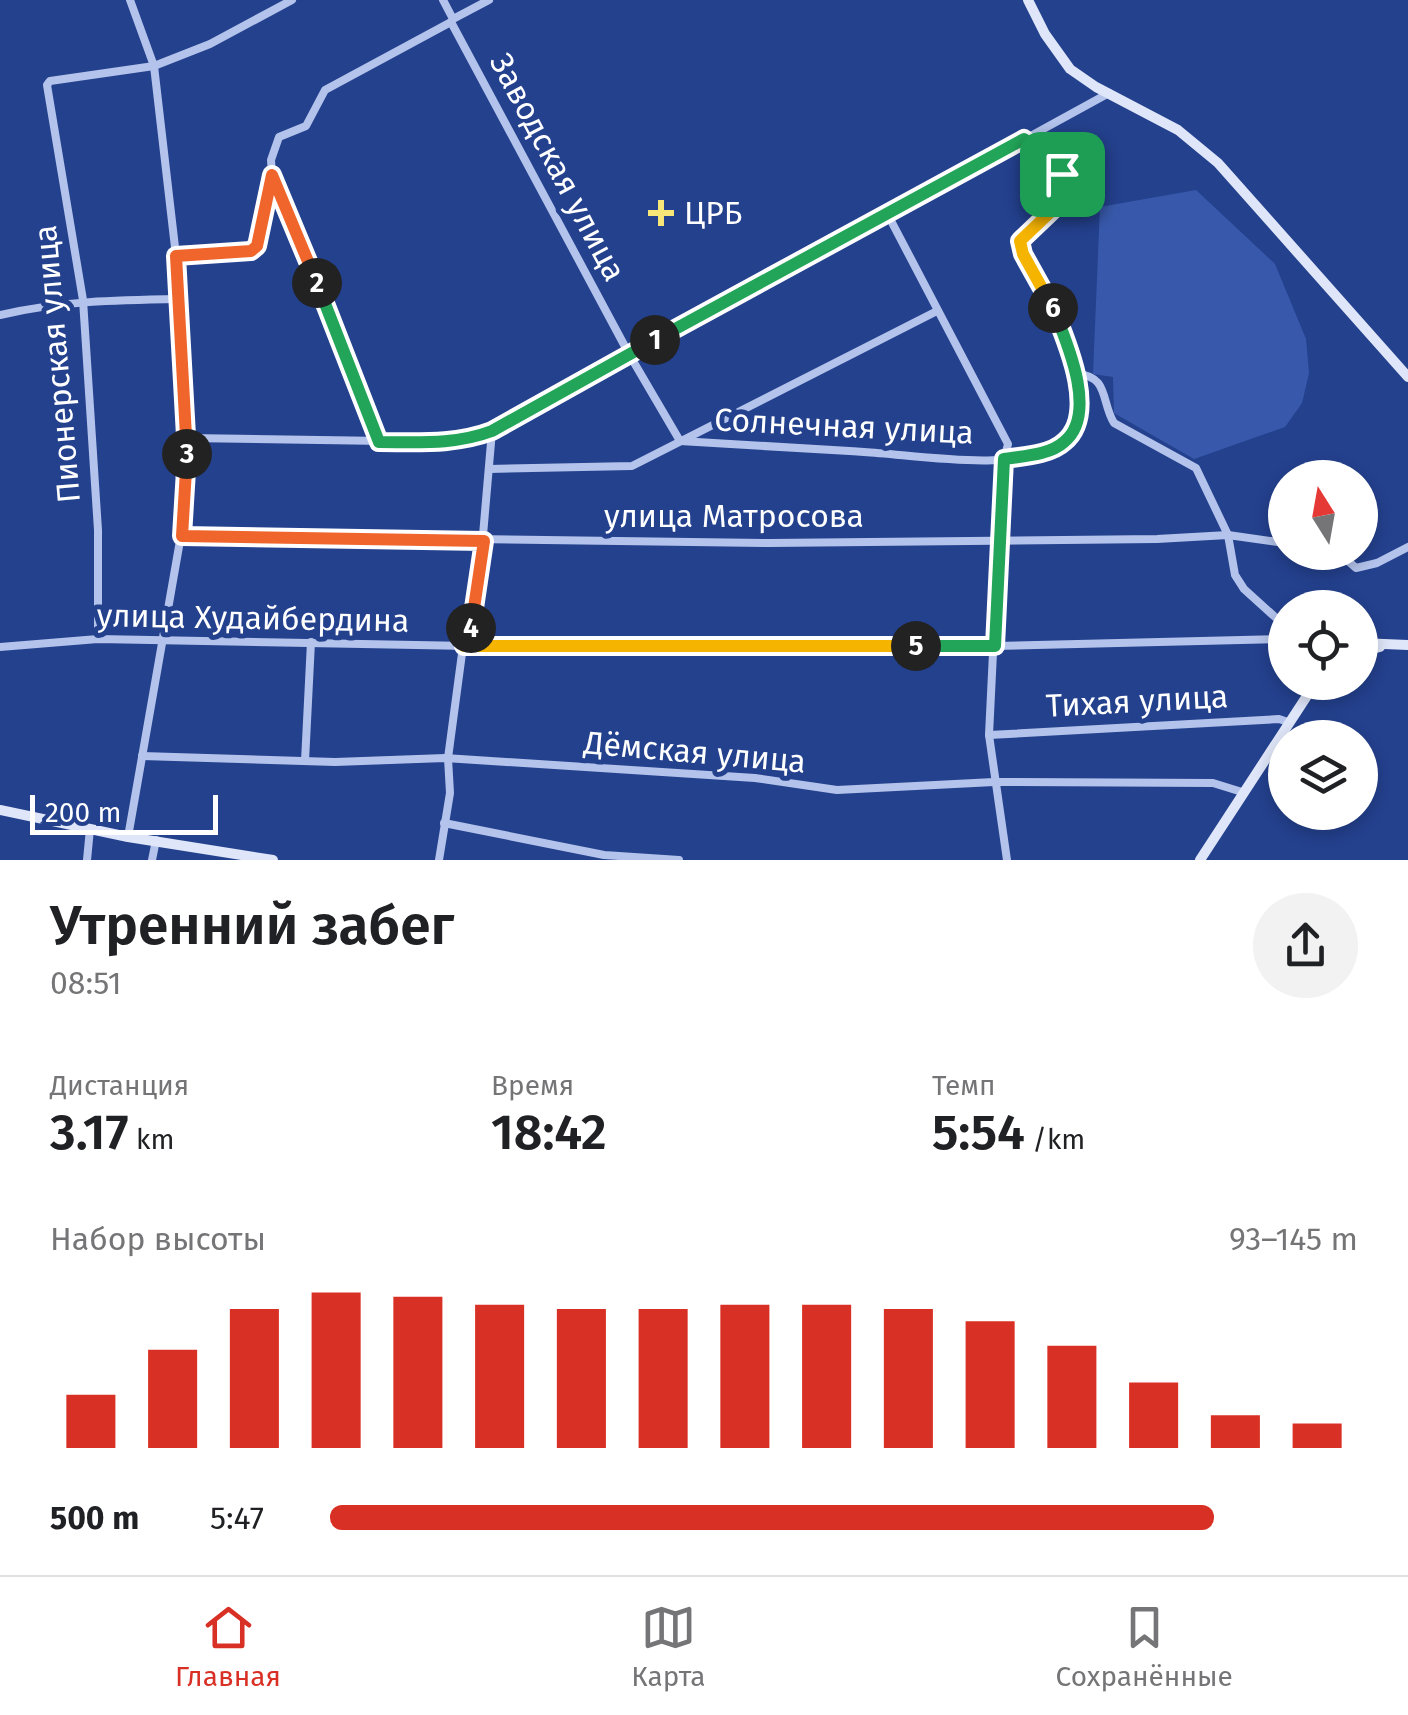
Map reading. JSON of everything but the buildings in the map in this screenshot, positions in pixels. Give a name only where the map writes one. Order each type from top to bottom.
[{"type":"street","points":[[128,837],[182,536],[188,438],[176,256],[154,66],[130,0]]},
{"type":"street","points":[[154,66],[210,44],[292,0]]},
{"type":"street","name":"Заводская улица","points":[[443,0],[629,354],[680,441]]},
{"type":"street","points":[[176,256],[251,251],[257,246],[279,136],[306,126],[325,90],[488,0]]},
{"type":"street","points":[[1028,0],[1045,34],[1070,68],[1178,130],[1218,162],[1408,377]]},
{"type":"street","name":"Пионерская улица","points":[[98,639],[98,530],[83,300],[47,85],[50,81],[154,66]]},
{"type":"street","points":[[188,438],[450,442],[492,431],[1109,93]]},
{"type":"street","points":[[1024,139],[1062,174],[1068,186],[1063,200],[1020,241],[1072,354],[1077,374],[1090,375],[1100,383],[1114,423],[1196,468],[1228,536],[1235,576],[1268,610]]},
{"type":"street","points":[[272,175],[379,442]]},
{"type":"street","points":[[888,215],[1008,444],[1004,459],[989,735],[1007,860]]},
{"type":"street","points":[[0,315],[83,300],[179,299]]},
{"type":"street","points":[[489,468],[632,466],[937,311]]},
{"type":"street","name":"Солнечная улица","points":[[680,441],[1004,459],[1064,444],[1077,415],[1077,374]]},
{"type":"street","points":[[439,860],[450,792],[448,758],[464,646],[474,622],[492,431]]},
{"type":"street","name":"улица Матросова","points":[[182,536],[484,541],[1228,536],[1268,541]]},
{"type":"street","points":[[1378,562],[1408,547]]},
{"type":"street","name":"улица Худайбердина","points":[[0,647],[98,639],[464,646],[995,646],[1268,638]]},
{"type":"street","points":[[306,761],[311,642]]},
{"type":"street","points":[[1378,644],[1408,645]]},
{"type":"street","points":[[1378,647],[1391,644]]},
{"type":"street","name":"Тихая улица","points":[[989,735],[1273,720]]},
{"type":"street","points":[[1200,860],[1268,752]]},
{"type":"street","name":"Дёмская улица","points":[[142,756],[306,761],[448,758],[755,778],[837,790],[994,782],[1213,783],[1242,792]]},
{"type":"street","points":[[0,810],[128,837],[273,860]]},
{"type":"street","points":[[444,824],[604,855],[679,860]]},
{"type":"street","points":[[87,860],[90,829]]},
{"type":"street","points":[[152,860],[156,840]]},
{"type":"shaded area","points":[[1196,190],[1275,264],[1306,339],[1309,373],[1302,403],[1285,427],[1194,459],[1114,413],[1113,377],[1093,374],[1100,207]]},
{"type":"place","name":"ЦРБ","points":[[661,213]]},
{"type":"route","points":[[1024,139],[1062,174],[1067,194],[1020,241],[1072,354],[1079,382],[1077,415],[1064,444],[1004,459],[995,646],[464,646],[474,622],[484,541],[182,536],[188,438],[176,256],[251,251],[257,246],[272,175],[379,442],[450,442],[492,431],[1024,139]]}]
